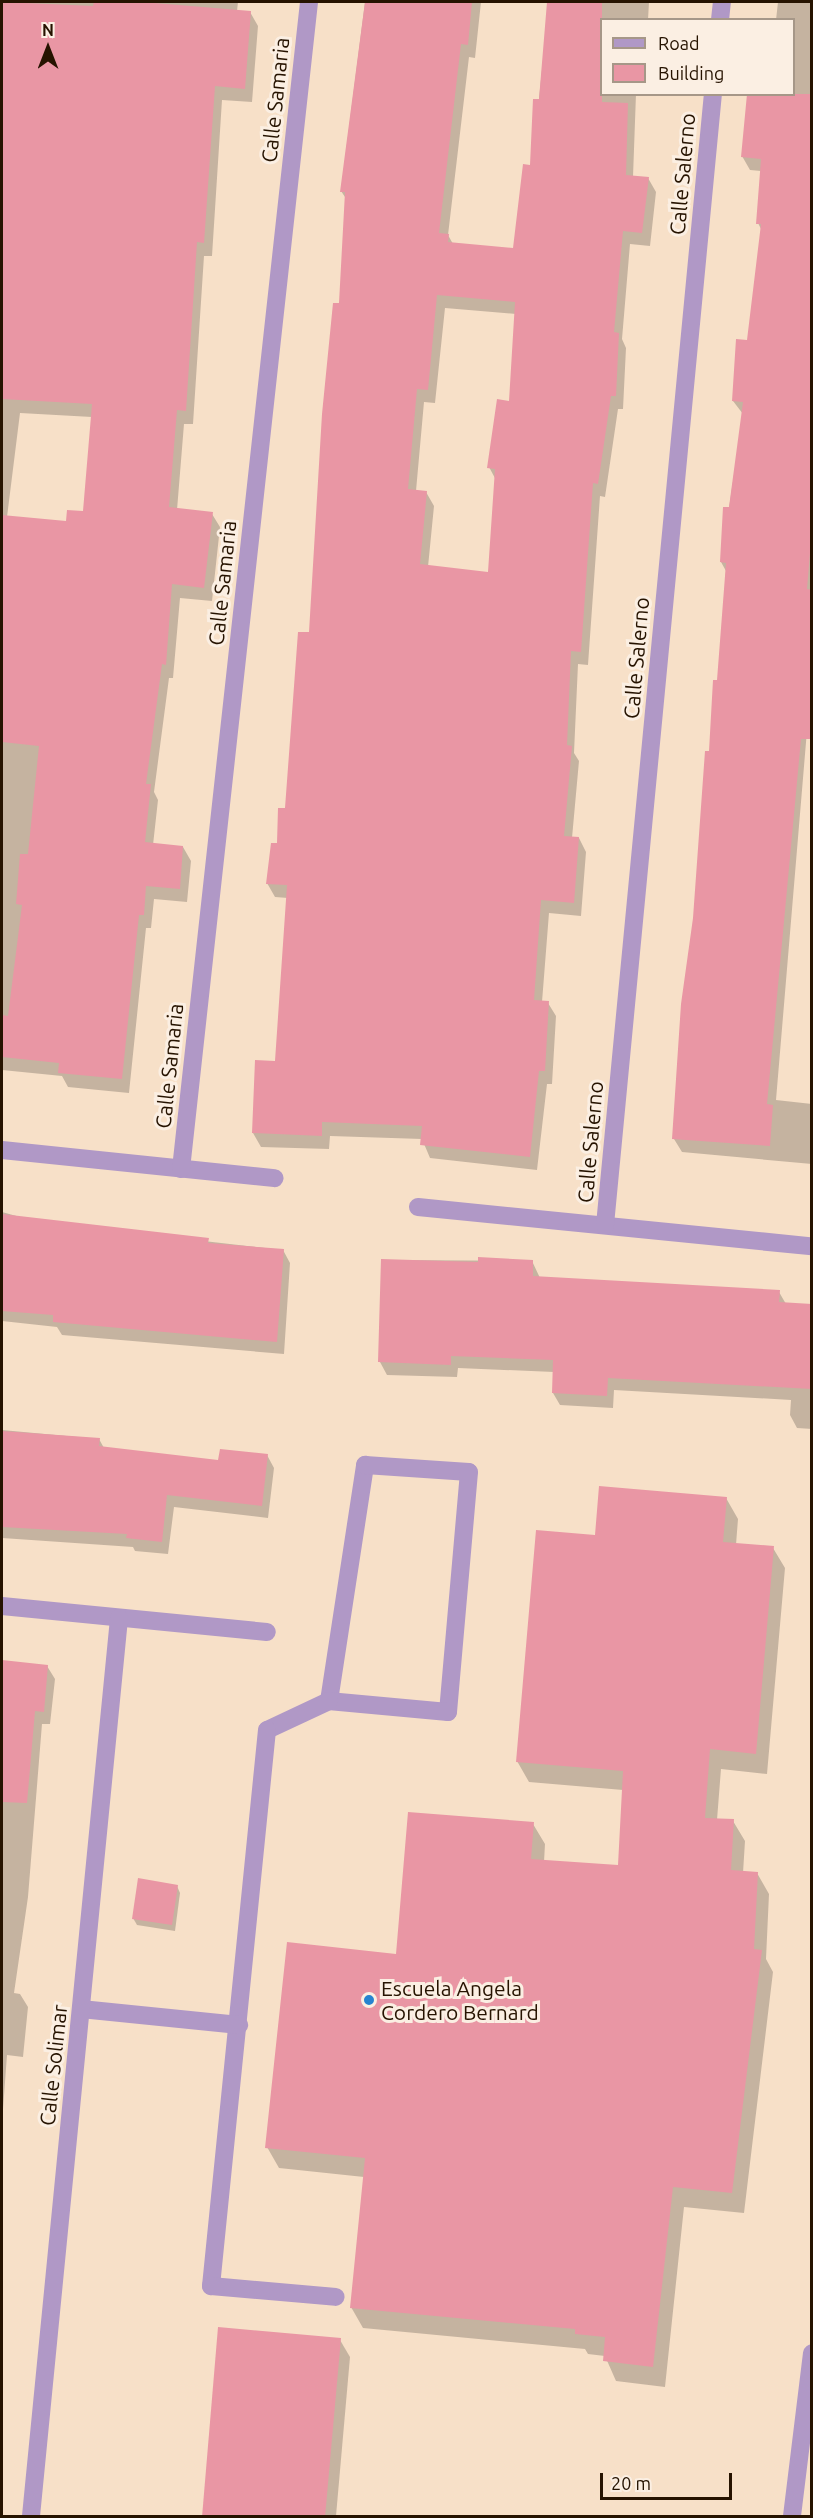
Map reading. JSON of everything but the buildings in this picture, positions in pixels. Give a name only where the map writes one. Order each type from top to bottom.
[{"type":"street","name":"Calle Samaria","points":[[181,1169],[309,2]]},
{"type":"street","points":[[720,18],[722,2]]},
{"type":"street","name":"Calle Salerno","points":[[605,1225],[713,96]]},
{"type":"street","points":[[2,1149],[275,1179]]},
{"type":"street","points":[[418,1207],[812,1246]]},
{"type":"street","points":[[329,1701],[365,1465],[469,1472],[448,1712],[329,1701],[267,1730],[211,2286],[336,2297]]},
{"type":"street","points":[[2,1606],[267,1632]]},
{"type":"street","name":"Calle Solimar","points":[[31,2517],[119,1618]]},
{"type":"street","points":[[81,2009],[239,2025]]},
{"type":"street","points":[[792,2517],[807,2443],[812,2354]]},
{"type":"place","name":"Escuela Angela Cordero Bernard","points":[[369,2000]]}]
